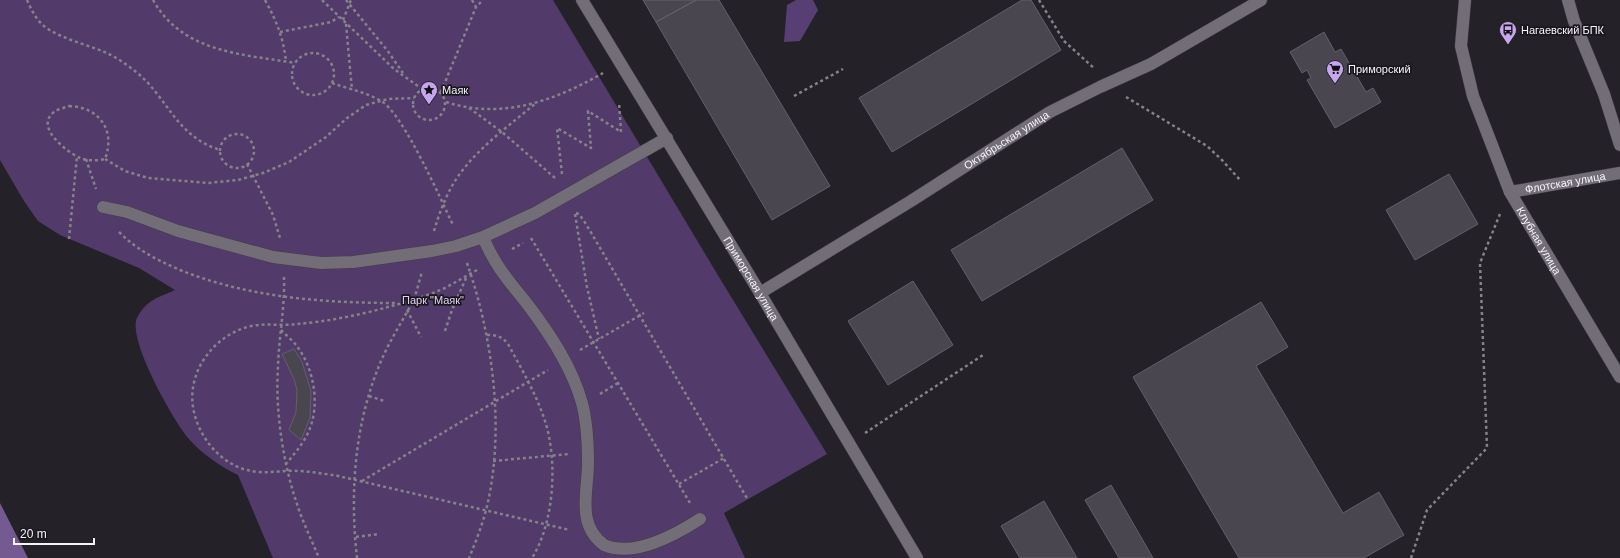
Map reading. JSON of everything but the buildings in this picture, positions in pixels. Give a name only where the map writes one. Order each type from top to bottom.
[{"type":"street","name":"Приморская улица","points":[[582,0],[667,138],[917,558]]},
{"type":"street","name":"Октябрьская улица","points":[[760,293],[911,201],[1050,112],[1151,64],[1261,0]]},
{"type":"street","name":"Клубная улица","points":[[1465,0],[1461,46],[1473,96],[1510,192],[1620,377]]},
{"type":"street","points":[[1568,0],[1574,21],[1604,94],[1620,145]]},
{"type":"street","points":[[103,207],[127,212],[178,231],[242,250],[273,257],[321,263],[353,262],[432,251],[456,246],[483,237],[535,213],[667,138]]},
{"type":"street","name":"Флотская улица","points":[[1510,192],[1620,173]]},
{"type":"street","points":[[483,237],[495,263],[550,336],[578,388],[582,405],[588,453],[585,515],[589,526],[595,535],[604,545],[616,551],[629,553],[654,547],[700,520]]},
{"type":"path","points":[[27,0],[34,14],[47,29],[84,45],[108,53],[135,72],[154,89],[171,113],[189,134],[206,145],[220,150]]},
{"type":"path","points":[[153,0],[157,8],[173,26],[192,39],[212,48],[295,63]]},
{"type":"path","points":[[265,0],[280,32],[286,61]]},
{"type":"path","points":[[322,0],[394,69],[422,89]]},
{"type":"path","points":[[346,0],[387,50],[404,76]]},
{"type":"path","points":[[342,20],[351,0]]},
{"type":"path","points":[[472,0],[476,7]]},
{"type":"path","points":[[441,92],[476,7],[483,0]]},
{"type":"path","points":[[1039,0],[1064,40],[1093,66],[1107,84],[1207,146],[1240,180]]},
{"type":"path","points":[[280,32],[331,22],[339,17]]},
{"type":"path","points":[[346,24],[352,90]]},
{"type":"path","points":[[310,53],[324,55],[332,65],[334,72],[332,83],[320,94],[314,95],[301,91],[293,80],[292,73],[295,63],[303,56],[310,53]]},
{"type":"path","points":[[794,96],[843,69]]},
{"type":"path","points":[[446,102],[469,108],[494,110],[536,103],[564,94],[604,73]]},
{"type":"path","points":[[332,83],[382,101],[398,119],[454,227]]},
{"type":"path","points":[[431,87],[441,92],[446,102],[444,113],[440,117],[430,121],[420,117],[416,113],[414,109],[414,98],[416,93],[422,89],[431,87]]},
{"type":"path","points":[[105,159],[109,147],[109,140],[105,126],[101,120],[86,109],[73,106],[62,108],[53,112],[48,120],[49,131],[58,143],[67,151],[77,156],[86,159],[105,159],[125,171],[148,178],[208,183],[238,180],[254,176],[289,162],[326,137],[347,118],[366,105],[388,99],[414,98]]},
{"type":"path","points":[[469,108],[502,132],[556,180],[562,176],[557,128],[592,148],[588,111],[621,132],[619,99]]},
{"type":"path","points":[[434,233],[443,204],[459,175],[478,153],[536,103]]},
{"type":"path","points":[[238,134],[244,135],[248,138],[253,149],[251,160],[247,164],[237,167],[232,167],[223,160],[220,150],[224,140],[238,134]]},
{"type":"path","points":[[69,239],[77,156]]},
{"type":"path","points":[[86,159],[103,207],[119,232],[130,243],[161,262],[199,277],[257,293],[343,302],[401,303]]},
{"type":"path","points":[[247,164],[273,215],[281,239]]},
{"type":"path","points":[[1410,558],[1427,510],[1487,448],[1480,262],[1510,192]]},
{"type":"path","points":[[575,213],[587,287],[599,339]]},
{"type":"path","points":[[571,214],[579,214],[586,224],[748,500]]},
{"type":"path","points":[[508,252],[537,234]]},
{"type":"path","points":[[531,238],[700,520]]},
{"type":"path","points":[[466,259],[469,274],[479,296],[487,335],[494,402],[495,442],[489,498],[469,558]]},
{"type":"path","points":[[357,558],[354,480],[359,442],[369,396],[376,371],[391,340],[414,299],[424,266]]},
{"type":"path","points":[[483,267],[446,287],[389,307],[354,315],[296,324],[263,324],[250,326],[236,331],[222,339],[205,357],[198,370],[192,394],[193,411],[198,426],[204,439],[220,456],[234,465],[257,472],[288,471],[316,473],[361,481],[595,535]]},
{"type":"path","points":[[445,331],[452,310],[469,274]]},
{"type":"path","points":[[284,276],[284,297],[277,393],[280,422],[288,471],[298,507],[320,558]]},
{"type":"path","points":[[407,310],[422,337]]},
{"type":"path","points":[[577,352],[644,313]]},
{"type":"path","points":[[281,330],[304,357],[314,390],[315,406],[313,421],[307,435],[287,463]]},
{"type":"path","points":[[487,335],[498,335],[504,338],[528,382],[545,419],[550,436],[552,485],[546,524],[532,558]]},
{"type":"path","points":[[877,425],[983,355]]},
{"type":"path","points":[[361,481],[552,368]]},
{"type":"path","points":[[369,396],[384,402]]},
{"type":"path","points":[[493,461],[588,453]]},
{"type":"path","points":[[679,484],[724,458]]},
{"type":"path","points":[[356,538],[379,534]]},
{"type":"green space","name":"Парк \"Маяк\"","points":[[0,0],[553,0],[827,454],[724,513],[745,558],[273,558],[238,475],[212,459],[189,439],[163,399],[145,361],[136,329],[137,318],[145,307],[153,300],[175,290],[139,268],[60,235],[38,221],[24,201],[0,160]]},
{"type":"shaded area","points":[[796,0],[813,0],[818,10],[800,41],[784,42],[787,5]]},
{"type":"shaded area","points":[[0,503],[28,558],[0,558]]},
{"type":"place","name":"Нагаевский БПК","points":[[1508,45]]},
{"type":"place","name":"Приморский","points":[[1335,84]]},
{"type":"place","name":"Маяк","points":[[429,105]]}]
